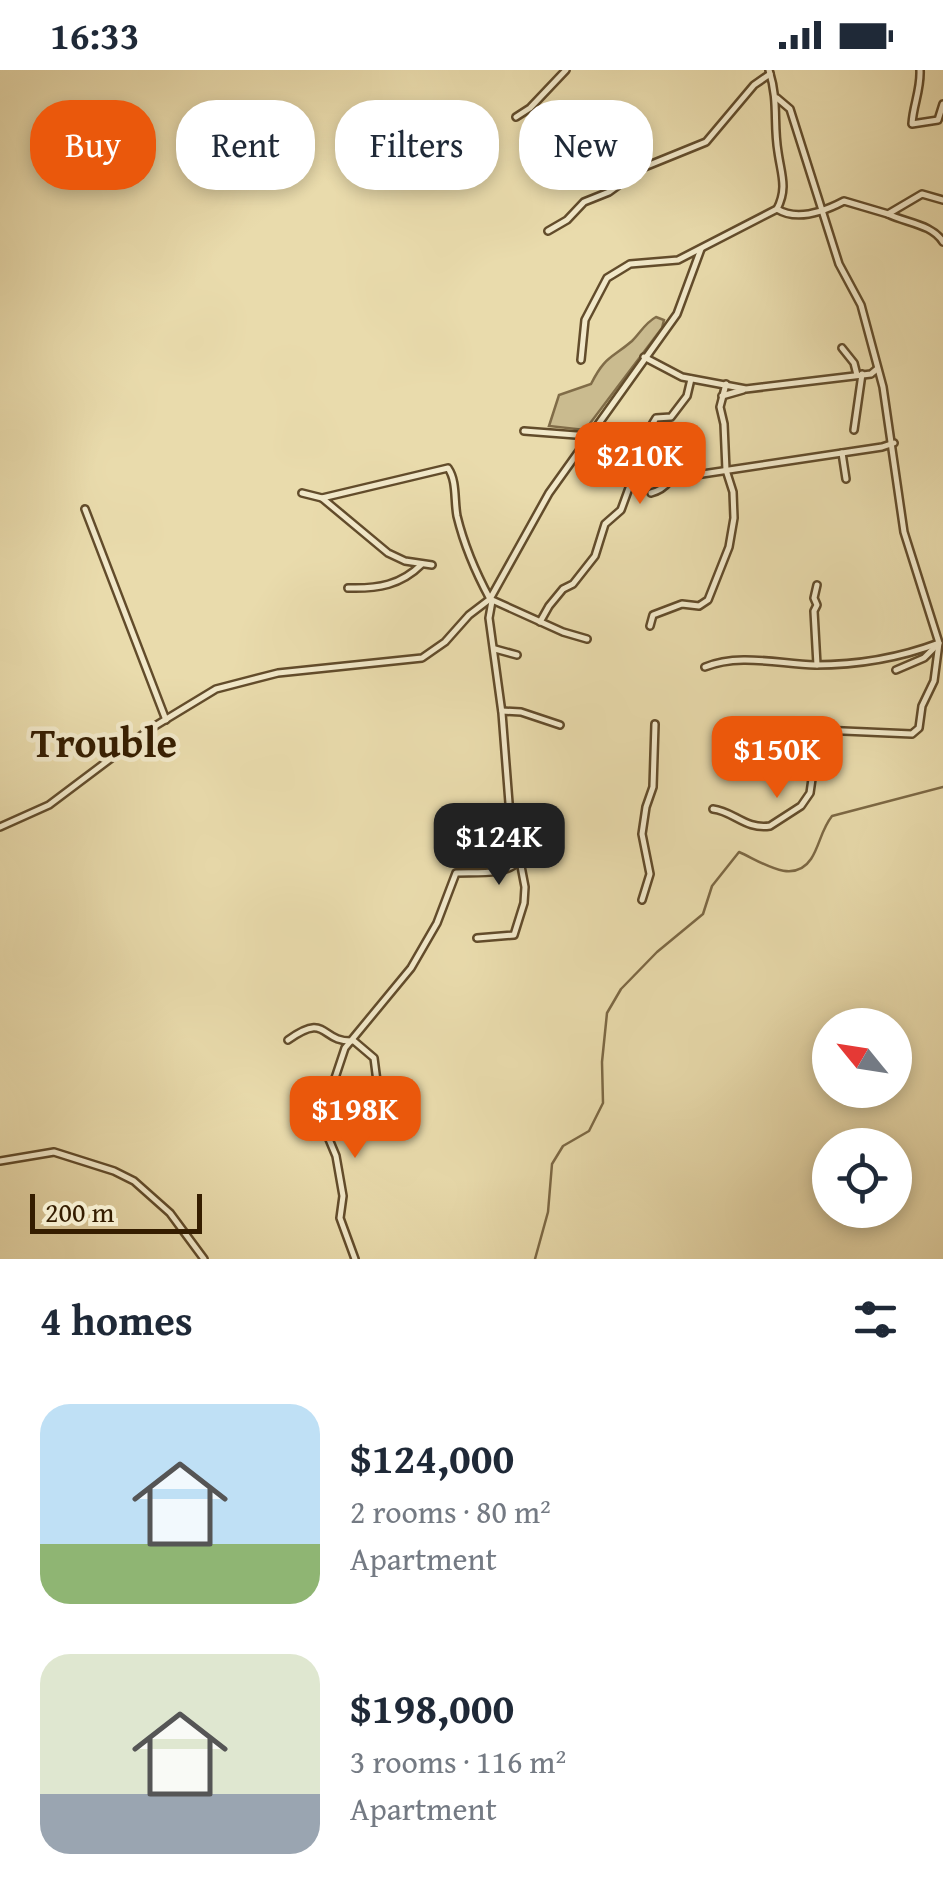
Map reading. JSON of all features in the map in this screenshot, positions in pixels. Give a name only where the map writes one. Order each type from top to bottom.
[{"type":"street","points":[[516,116],[530,108],[566,70]]},
{"type":"street","points":[[920,70],[921,86],[912,106],[912,124],[938,120],[943,104]]},
{"type":"street","points":[[548,231],[568,220],[584,202],[609,192],[642,168],[706,142],[754,85],[770,72],[777,98],[777,152],[784,184],[777,209],[678,260],[630,264],[608,278],[585,320],[581,360]]},
{"type":"street","points":[[777,98],[790,109],[838,264],[861,305],[894,443],[904,532],[939,643],[934,681],[922,706],[919,728],[912,734],[821,730]]},
{"type":"street","points":[[888,214],[922,194],[943,200]]},
{"type":"street","points":[[777,209],[785,214],[822,213],[844,201],[922,226],[938,234],[943,242]]},
{"type":"street","points":[[477,938],[514,935],[524,903],[488,618],[491,600],[549,493],[677,314],[702,249]]},
{"type":"street","points":[[842,348],[860,375],[854,430]]},
{"type":"street","points":[[644,357],[682,378],[746,389]]},
{"type":"street","points":[[722,396],[878,369]]},
{"type":"street","points":[[540,622],[556,598],[596,556],[605,524],[620,510],[633,477],[628,462],[634,453],[631,439],[645,436],[656,418],[671,417],[687,396],[691,379]]},
{"type":"street","points":[[650,626],[653,615],[682,604],[700,606],[715,589],[734,518],[720,407],[726,384]]},
{"type":"street","points":[[524,431],[588,436]]},
{"type":"street","points":[[634,453],[649,458],[660,470],[689,476],[894,443]]},
{"type":"street","points":[[651,494],[660,491],[676,474],[686,449]]},
{"type":"street","points":[[842,452],[846,478]]},
{"type":"street","points":[[302,494],[322,498],[448,468],[453,474],[463,535],[477,577],[491,600],[588,639]]},
{"type":"street","points":[[322,498],[372,543],[406,562],[432,565]]},
{"type":"street","points":[[85,509],[166,720]]},
{"type":"street","points":[[348,588],[377,589],[390,585],[422,563]]},
{"type":"street","points":[[817,585],[817,665]]},
{"type":"street","points":[[0,826],[49,804],[166,720],[216,690],[278,673],[422,658],[491,600]]},
{"type":"street","points":[[705,667],[722,660],[817,665],[903,656],[939,643]]},
{"type":"street","points":[[896,670],[924,658],[939,643]]},
{"type":"street","points":[[493,647],[517,655]]},
{"type":"street","points":[[502,711],[522,712],[560,726]]},
{"type":"street","points":[[642,900],[650,874],[642,834],[653,787],[654,724]]},
{"type":"street","points":[[713,809],[760,828],[794,814],[810,793],[815,758],[824,747]]},
{"type":"street","points":[[355,1259],[340,1218],[343,1196],[336,1156],[321,1120],[342,1056],[411,968],[437,923],[456,873],[502,870],[520,860]]},
{"type":"street","points":[[288,1040],[310,1026],[342,1041],[354,1041],[374,1058],[379,1097]]},
{"type":"street","points":[[0,1161],[54,1152],[114,1171],[134,1181],[170,1213],[204,1259]]},
{"type":"shaded area","points":[[656,317],[664,320],[662,328],[585,430],[549,426],[559,395],[591,384],[605,363]]},
{"type":"waterway","points":[[535,1259],[548,1212],[552,1164],[563,1146],[589,1131],[603,1103],[607,1013],[621,989],[657,952],[703,914],[712,886],[739,852],[776,869],[795,871],[811,859],[832,816],[943,787]]},
{"type":"district","name":"Trouble","points":[[104,741]]}]
